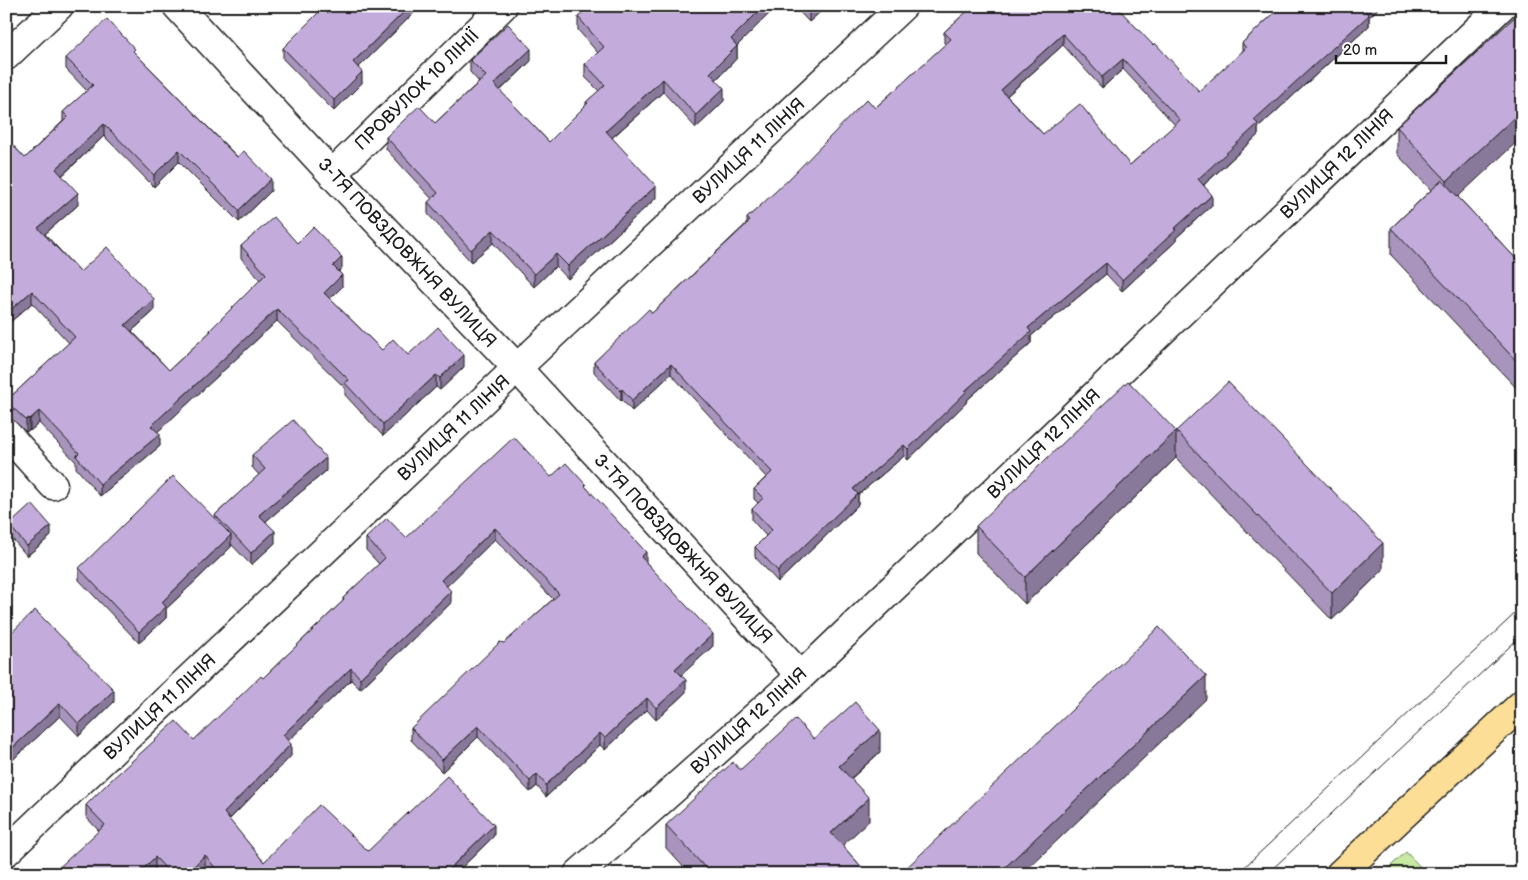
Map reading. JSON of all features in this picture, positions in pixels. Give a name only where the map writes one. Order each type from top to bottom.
[{"type":"main road","points":[[1340,874],[1522,704]]},
{"type":"street","points":[[6,56],[59,6]]},
{"type":"street","name":"3-ТЯ ПОВЗДОВЖНЯ ВУЛИЦЯ","points":[[177,6],[332,174],[516,368],[800,676]]},
{"type":"street","name":"ПРОВУЛОК 10 ЛІНІЇ","points":[[332,174],[503,6]]},
{"type":"street","name":"ВУЛИЦЯ 11 ЛІНІЯ","points":[[6,852],[516,368],[903,6]]},
{"type":"street","name":"ВУЛИЦЯ 12 ЛІНІЯ","points":[[578,874],[800,676],[1502,6]]},
{"type":"street","points":[[6,434],[53,485]]},
{"type":"green space","points":[[1406,852],[1427,874],[1382,874]]},
{"type":"building","points":[[325,6],[410,6],[353,62],[362,72],[334,100],[283,48]]},
{"type":"building","points":[[590,6],[764,6],[731,39],[737,46],[710,73],[724,88],[696,115],[663,79],[606,131],[656,186],[568,266],[556,254],[534,274],[493,230],[471,250],[428,202],[438,193],[386,137],[419,106],[435,123],[486,76],[470,60],[508,24],[531,49],[494,84],[549,142],[588,103],[586,102],[605,85],[585,64],[604,47],[578,17]]},
{"type":"building","points":[[973,6],[1116,6],[1153,45],[1155,43],[1199,91],[1246,48],[1242,43],[1282,6],[1369,6],[1364,10],[1369,15],[1254,120],[1258,124],[1198,179],[1212,195],[1174,229],[1176,230],[1122,280],[1106,263],[1028,328],[1031,332],[965,391],[908,449],[904,445],[853,489],[858,494],[778,571],[755,547],[772,530],[752,509],[763,498],[754,489],[772,472],[671,364],[632,400],[594,362],[649,309],[652,313],[750,221],[747,218],[789,179],[867,99],[875,108],[951,39],[944,32]],"holes":[[[1063,34],[1102,77],[1123,59],[1180,120],[1130,165],[1080,104],[1043,134],[1001,90]]]},
{"type":"building","points":[[1522,10],[1522,110],[1447,181],[1397,127]]},
{"type":"building","points":[[107,19],[135,49],[133,51],[237,157],[244,151],[271,179],[239,210],[179,150],[154,175],[104,124],[56,169],[78,193],[38,228],[80,272],[107,247],[154,299],[125,325],[169,370],[211,331],[266,274],[241,246],[274,217],[297,243],[313,227],[342,257],[333,266],[342,275],[324,293],[382,350],[393,339],[408,355],[438,327],[464,355],[440,378],[436,375],[383,424],[345,383],[349,380],[277,309],[151,426],[160,434],[100,484],[76,456],[79,453],[39,411],[26,420],[11,406],[6,407],[6,401],[75,337],[32,291],[6,314],[6,138],[25,158],[68,117],[63,112],[93,85],[66,58]]},
{"type":"building","points":[[1442,180],[1522,265],[1522,367],[1391,228]]},
{"type":"building","points":[[1128,381],[1176,431],[1025,577],[976,526]]},
{"type":"building","points":[[1228,382],[1383,543],[1332,593],[1176,431]]},
{"type":"building","points":[[293,420],[326,458],[259,515],[275,531],[251,553],[215,515],[265,469],[252,455]]},
{"type":"building","points":[[514,437],[551,477],[566,463],[646,552],[641,557],[713,634],[675,669],[686,680],[656,708],[647,698],[605,738],[600,733],[546,785],[537,774],[530,781],[478,726],[442,760],[411,728],[500,642],[504,643],[559,594],[495,528],[441,580],[451,591],[360,678],[351,668],[283,735],[291,744],[224,813],[264,862],[319,805],[368,851],[447,776],[494,825],[444,874],[220,874],[205,855],[186,874],[171,874],[155,857],[138,874],[52,874],[105,825],[86,805],[110,781],[176,721],[194,740],[261,676],[263,678],[385,558],[366,538],[387,518],[406,538]]},
{"type":"building","points":[[173,476],[231,535],[162,602],[166,607],[139,632],[79,568]]},
{"type":"building","points":[[32,504],[51,526],[27,546],[9,525]]},
{"type":"building","points":[[35,610],[114,690],[79,724],[60,703],[6,754],[6,638]]},
{"type":"building","points":[[1159,627],[1206,676],[998,874],[900,874]]},
{"type":"building","points":[[855,702],[880,730],[839,766],[869,798],[831,833],[868,874],[711,874],[666,825],[733,762],[740,770],[796,719],[814,739]]},
{"type":"tram line","points":[[1237,874],[1522,607]]},
{"type":"tram line","points":[[1267,874],[1522,635]]}]
